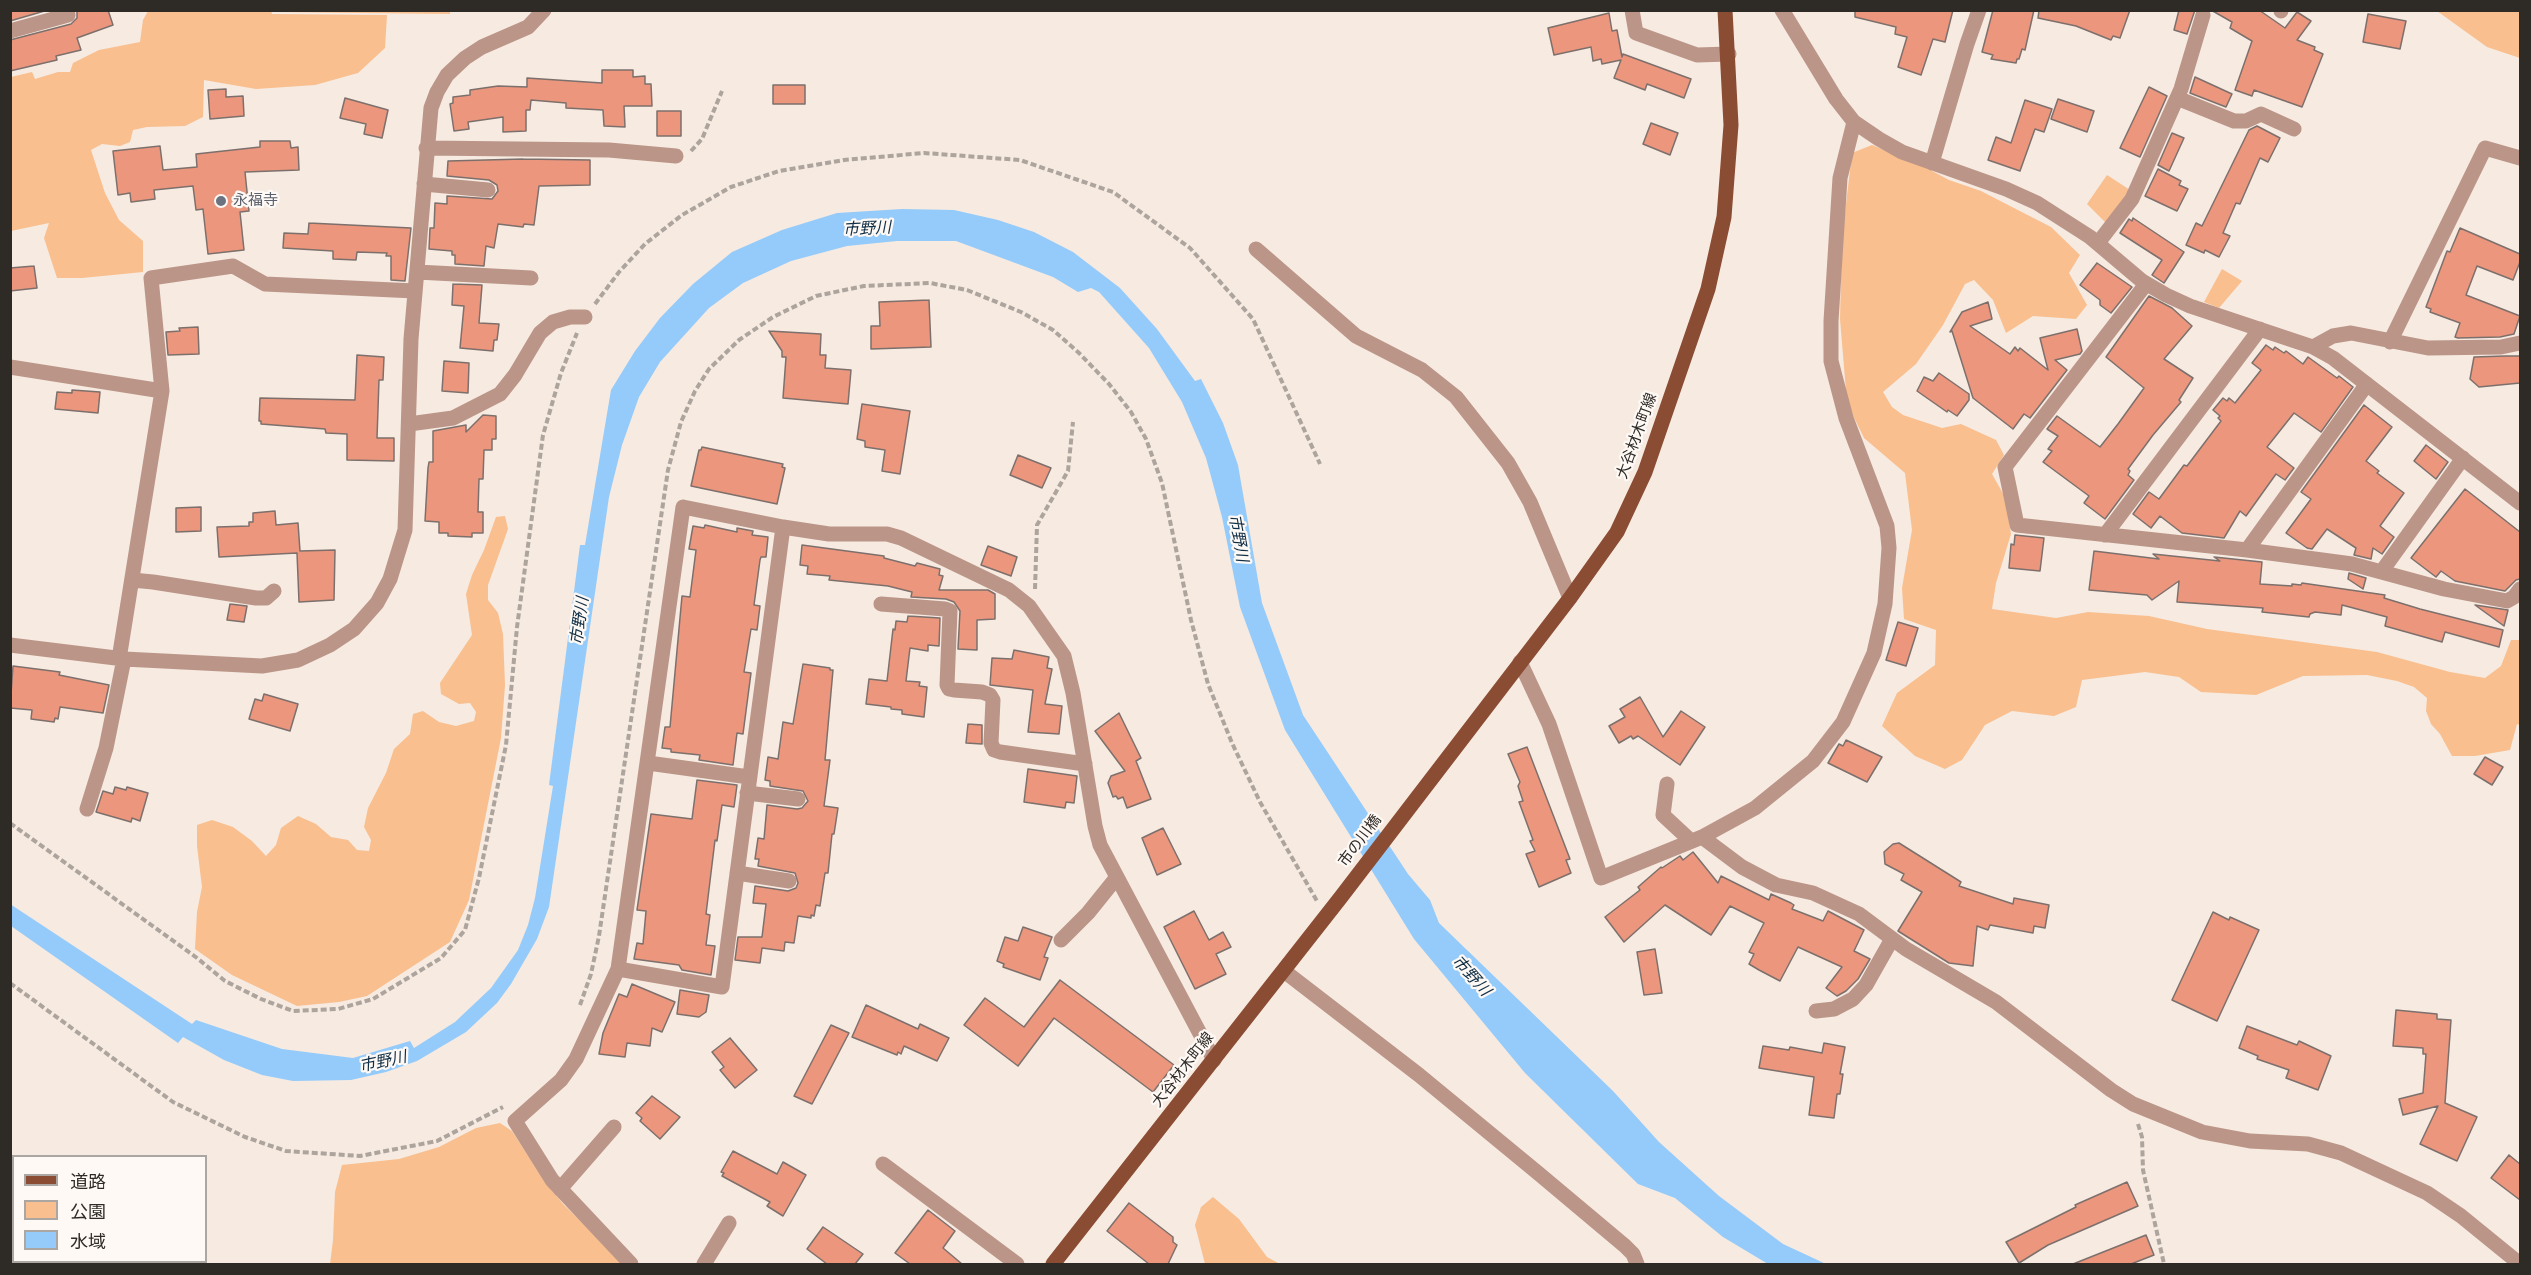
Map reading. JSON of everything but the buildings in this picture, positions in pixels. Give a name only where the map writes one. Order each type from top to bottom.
[{"type":"main road","name":"大谷材木町線","points":[[1408,808],[1570,598],[1617,532],[1645,472],[1707,289],[1724,217],[1731,125],[1725,10]]},
{"type":"main road","name":"市の川橋","points":[[1341,897],[1408,808]]},
{"type":"main road","name":"大谷材木町線","points":[[1053,1264],[1341,897]]},
{"type":"street","points":[[10,31],[68,15],[67,10]]},
{"type":"street","points":[[10,645],[122,659],[262,666],[298,660],[330,645],[354,629],[377,603],[399,556],[405,530],[417,272],[431,108],[447,75],[465,58],[482,47],[528,27],[544,10]]},
{"type":"street","points":[[1632,10],[1636,33],[1697,55],[1729,54]]},
{"type":"street","points":[[1782,10],[1836,99],[1854,122],[1902,152],[2006,189],[2037,203],[2098,243],[2146,284],[2190,306],[2313,347],[2333,358],[2520,503]]},
{"type":"street","points":[[1932,163],[1979,10]]},
{"type":"street","points":[[2098,243],[2132,199],[2177,98],[2203,15]]},
{"type":"street","points":[[2177,98],[2234,121],[2246,121],[2261,114],[2294,129]]},
{"type":"street","points":[[1520,662],[1549,724],[1601,878],[1697,839],[1755,808],[1813,761],[1843,722],[1874,653],[1885,604],[1889,572],[1887,526],[1846,417],[1831,361],[1831,321],[1840,178],[1854,122]]},
{"type":"street","points":[[426,147],[609,150],[676,156]]},
{"type":"street","points":[[2390,342],[2485,148],[2520,158]]},
{"type":"street","points":[[424,184],[488,190]]},
{"type":"street","points":[[1256,249],[1356,336],[1422,370],[1456,397],[1508,463],[1530,502],[1570,598]]},
{"type":"street","points":[[87,808],[106,748],[122,659],[162,391],[151,278],[233,266],[265,284],[416,291]]},
{"type":"street","points":[[417,272],[531,278]]},
{"type":"street","points":[[2146,284],[2005,468],[2017,525],[2352,564],[2507,602],[2520,589]]},
{"type":"street","points":[[409,424],[453,418],[500,394],[515,375],[540,333],[553,322],[570,317],[585,317]]},
{"type":"street","points":[[2105,535],[2260,329]]},
{"type":"street","points":[[2313,347],[2333,336],[2351,333],[2371,335],[2390,342],[2428,348],[2501,347],[2520,343]]},
{"type":"street","points":[[10,367],[162,391]]},
{"type":"street","points":[[2247,550],[2367,384]]},
{"type":"street","points":[[2382,572],[2463,458]]},
{"type":"street","points":[[631,1264],[552,1180],[515,1121],[561,1080],[576,1059],[618,969],[682,507],[829,534],[887,534],[901,538],[1009,590],[1029,606],[1064,656],[1073,693],[1100,845],[1214,1060]]},
{"type":"street","points":[[618,969],[722,987],[783,527]]},
{"type":"street","points":[[132,580],[256,598],[266,598],[274,591]]},
{"type":"street","points":[[881,604],[950,611],[947,685],[949,689],[982,692],[990,695],[993,700],[991,743],[994,750],[1085,765]]},
{"type":"street","points":[[648,763],[750,777]]},
{"type":"street","points":[[1667,784],[1663,815],[1697,839],[1776,885],[1813,893],[1837,902],[1877,926],[1924,960],[1996,1002],[2111,1090],[2133,1104],[2202,1132],[2250,1141],[2308,1144],[2341,1154],[2427,1193],[2461,1216],[2520,1264]]},
{"type":"street","points":[[747,793],[798,799]]},
{"type":"street","points":[[737,873],[789,881]]},
{"type":"street","points":[[1061,940],[1088,913],[1117,877]]},
{"type":"street","points":[[1816,1011],[1834,1009],[1853,999],[1866,985],[1892,939]]},
{"type":"street","points":[[1284,970],[1419,1075],[1538,1173],[1625,1246],[1633,1254],[1637,1264]]},
{"type":"street","points":[[560,1189],[614,1127]]},
{"type":"street","points":[[883,1164],[1017,1264]]},
{"type":"street","points":[[704,1264],[729,1223]]},
{"type":"path","points":[[676,156],[692,151],[702,139],[718,96],[723,91]]},
{"type":"path","points":[[10,823],[198,958],[225,981],[261,999],[293,1011],[338,1009],[374,999],[441,958],[465,930],[478,878],[506,745],[514,651],[543,435],[561,374],[585,317],[619,272],[645,244],[682,215],[731,187],[779,171],[844,160],[924,153],[1020,160],[1113,192],[1190,248],[1253,319],[1320,464]]},
{"type":"path","points":[[576,1014],[591,974],[599,936],[668,470],[681,422],[695,391],[709,369],[739,340],[773,316],[816,296],[864,286],[930,283],[967,290],[1021,312],[1053,330],[1079,353],[1109,384],[1131,412],[1146,440],[1162,483],[1191,620],[1208,684],[1232,743],[1260,802],[1326,916]]},
{"type":"path","points":[[1034,614],[1037,525],[1068,471],[1073,422]]},
{"type":"path","points":[[10,983],[173,1102],[245,1137],[286,1151],[360,1156],[437,1141],[506,1106]]},
{"type":"path","points":[[2133,1104],[2142,1137],[2143,1170],[2164,1264]]},
{"type":"green space","points":[[271,10],[272,14],[387,15],[385,48],[358,73],[315,85],[256,89],[204,80],[203,117],[185,126],[147,127],[133,130],[130,142],[120,146],[102,144],[91,150],[105,193],[119,220],[143,241],[143,272],[57,278],[44,238],[49,223],[11,231],[11,77],[32,72],[35,79],[58,72],[70,72],[73,63],[99,50],[140,42],[143,20],[148,11]]},
{"type":"green space","points":[[274,11],[450,11],[450,14],[274,12]]},
{"type":"green space","points":[[2437,11],[2520,11],[2520,58],[2487,47]]},
{"type":"green space","points":[[1872,145],[1921,165],[1949,180],[1981,191],[2051,227],[2080,255],[2069,273],[2087,305],[2076,319],[2033,316],[2006,333],[1993,300],[1974,280],[1965,284],[1943,325],[1916,364],[1883,392],[1892,407],[1903,415],[1942,428],[1961,424],[1996,440],[2004,455],[1992,474],[2005,497],[2011,534],[1996,583],[1992,609],[2056,618],[2088,612],[2149,616],[2207,629],[2377,652],[2450,672],[2485,678],[2501,666],[2511,640],[2520,640],[2520,725],[2517,724],[2510,750],[2475,756],[2452,756],[2440,734],[2431,724],[2426,711],[2427,698],[2414,687],[2367,675],[2303,676],[2256,695],[2201,692],[2179,677],[2145,672],[2082,680],[2076,707],[2054,716],[2012,711],[1985,725],[1962,760],[1945,769],[1915,756],[1882,726],[1897,693],[1935,665],[1936,630],[1904,619],[1902,588],[1912,530],[1905,473],[1864,438],[1847,403],[1840,319],[1842,239],[1852,153]]},
{"type":"green space","points":[[2107,175],[2130,190],[2107,224],[2087,204]]},
{"type":"green space","points":[[2222,269],[2242,281],[2219,308],[2204,302]]},
{"type":"green space","points":[[505,516],[508,529],[488,585],[488,600],[498,613],[503,634],[505,685],[501,738],[469,900],[450,942],[367,996],[339,1002],[297,1006],[232,975],[195,949],[197,912],[202,887],[197,825],[212,820],[233,827],[252,841],[266,856],[276,845],[281,828],[298,816],[316,824],[331,837],[348,840],[357,850],[369,851],[371,840],[364,827],[368,808],[386,773],[394,749],[410,734],[413,714],[423,711],[439,722],[456,726],[474,721],[476,712],[470,703],[459,704],[441,694],[440,683],[472,635],[466,594],[496,517]]},
{"type":"green space","points":[[500,1123],[512,1131],[545,1182],[564,1205],[625,1264],[330,1264],[335,1192],[342,1165],[399,1159],[439,1147],[476,1128]]},
{"type":"green space","points":[[1213,1197],[1239,1219],[1267,1257],[1280,1264],[1205,1264],[1195,1225],[1201,1207]]},
{"type":"water","name":"市野川","points":[[902,209],[954,210],[998,220],[1034,232],[1073,252],[1120,288],[1157,329],[1195,381],[1201,379],[1223,423],[1238,465],[1262,603],[1303,715],[1408,874],[1430,900],[1439,923],[1613,1091],[1659,1142],[1719,1196],[1783,1244],[1826,1264],[1768,1264],[1723,1237],[1675,1198],[1638,1184],[1525,1073],[1414,939],[1285,730],[1240,607],[1222,517],[1206,458],[1182,402],[1149,348],[1099,292],[1091,288],[1078,292],[1053,277],[956,241],[897,241],[847,246],[791,261],[743,283],[709,308],[660,362],[639,397],[622,445],[609,497],[549,907],[537,939],[511,984],[497,1003],[466,1032],[417,1061],[386,1072],[351,1080],[293,1081],[262,1075],[224,1060],[183,1037],[178,1043],[11,926],[10,904],[192,1024],[196,1020],[282,1049],[353,1058],[410,1041],[414,1048],[455,1022],[491,988],[518,950],[535,898],[553,786],[549,785],[580,545],[585,545],[611,390],[635,351],[660,318],[693,284],[732,252],[782,230],[837,213]]},
{"type":"place","name":"永福寺","points":[[221,201]]}]
